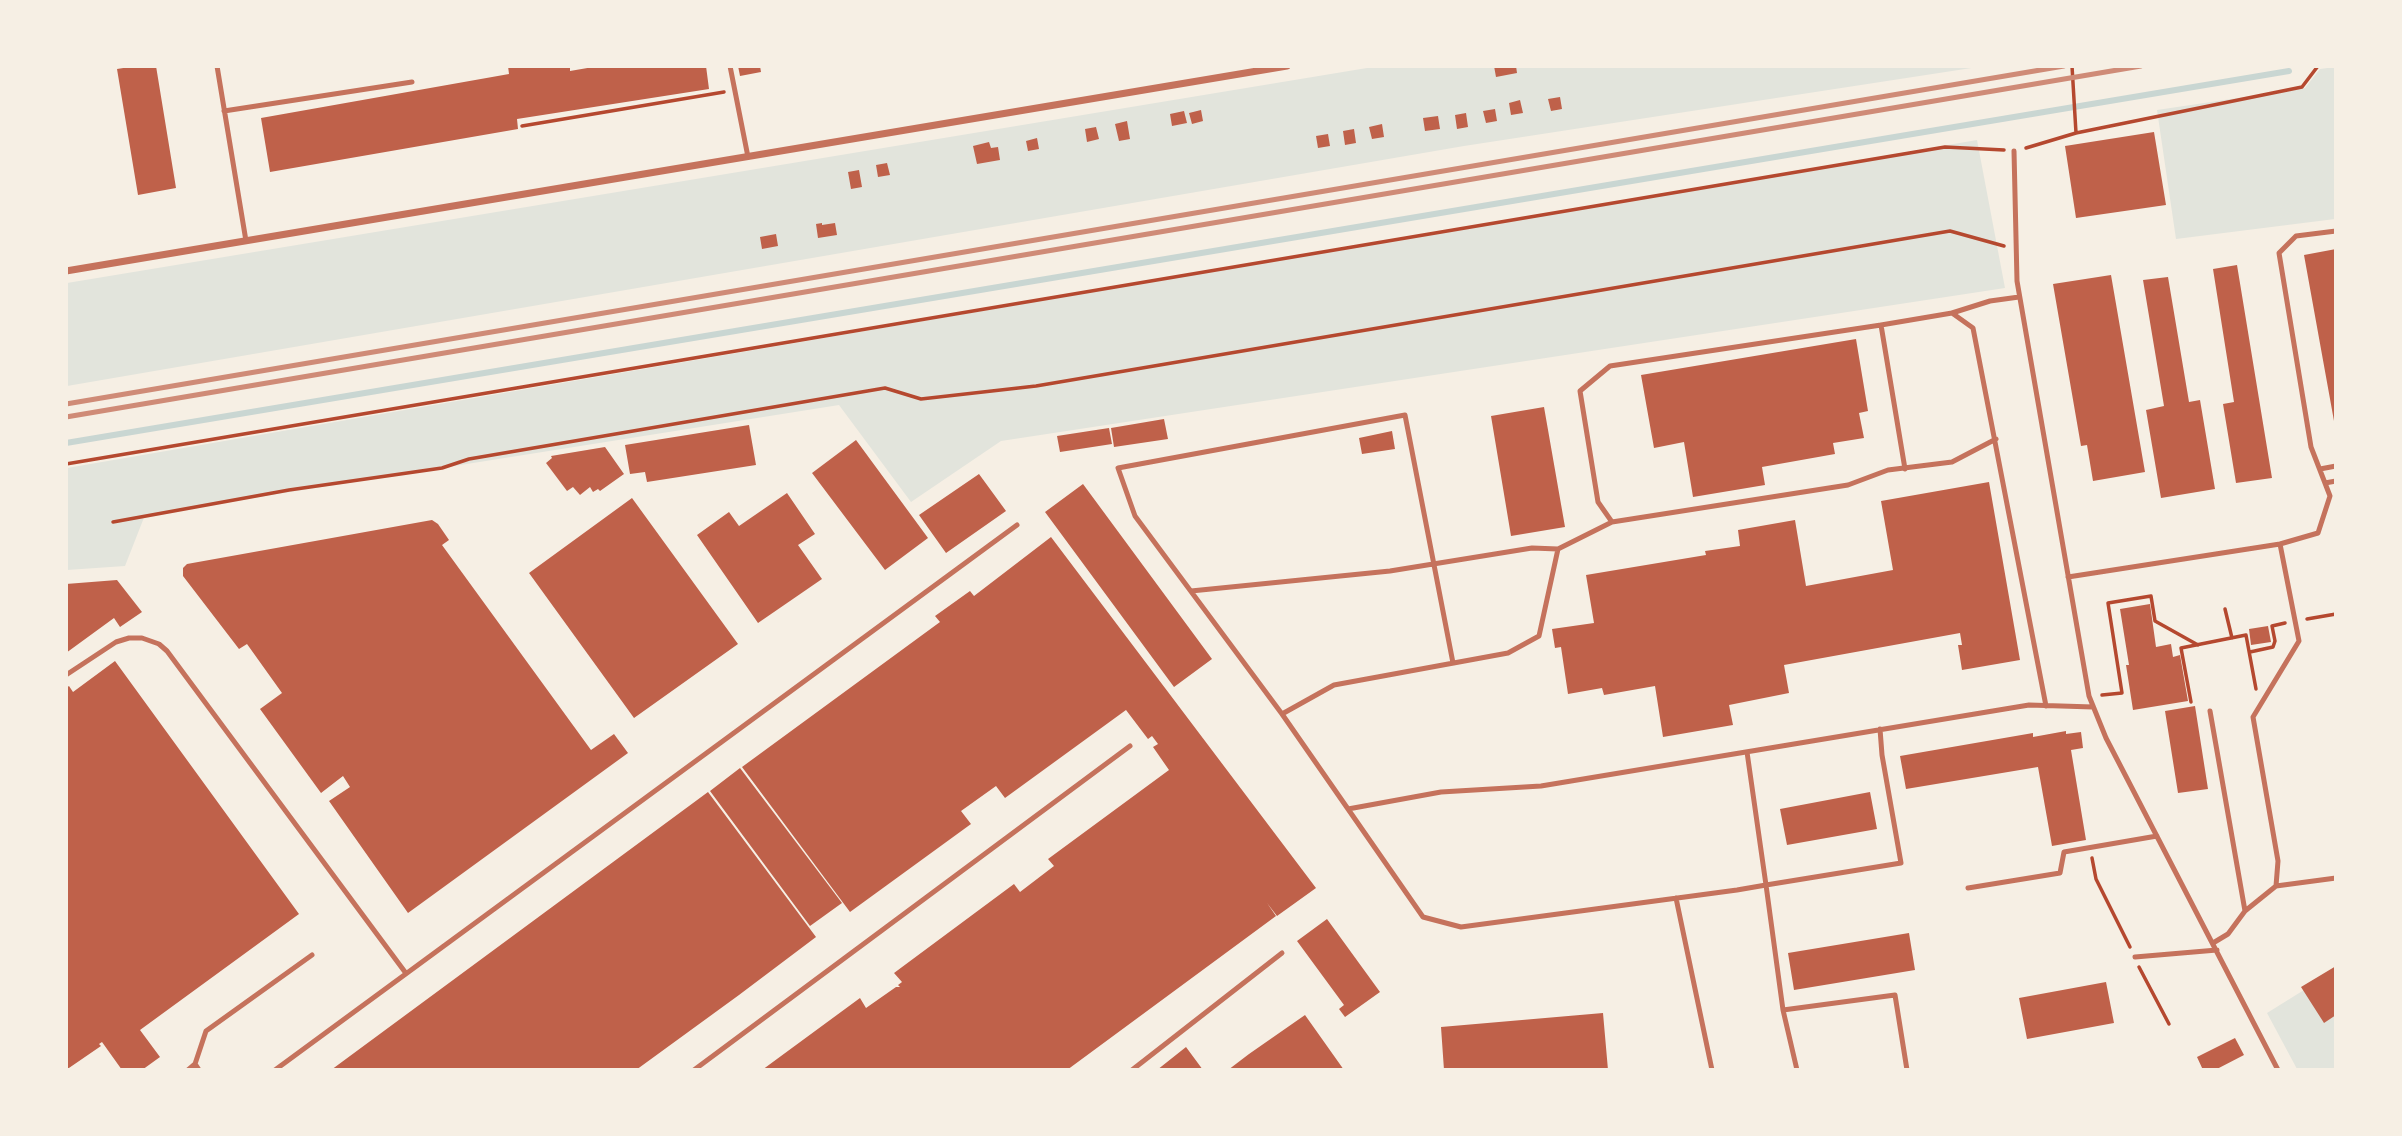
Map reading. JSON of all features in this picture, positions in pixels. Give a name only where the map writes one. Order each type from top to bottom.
[{"type":"street","points":[[66,271],[1287,66]]},
{"type":"lane","points":[[217,66],[246,242]]},
{"type":"lane","points":[[730,66],[748,157]]},
{"type":"lane","points":[[224,111],[412,82]]},
{"type":"lane","points":[[2014,152],[2020,296],[2089,696],[2106,738],[2278,1069]]},
{"type":"lane","points":[[2068,577],[2280,544],[2318,533],[2330,496],[2311,447],[2279,253],[2296,236],[2336,231]]},
{"type":"lane","points":[[1612,522],[1598,502],[1580,391],[1610,366],[1952,313],[2020,296]]},
{"type":"lane","points":[[1952,313],[1973,328],[2046,706]]},
{"type":"lane","points":[[1881,324],[1905,469]]},
{"type":"lane","points":[[1452,663],[1405,415],[1118,468],[1135,516],[1282,714],[1423,917],[1461,927],[1766,885],[1901,863],[1880,729]]},
{"type":"lane","points":[[1191,591],[1390,571],[1532,548],[1558,549],[1612,522],[1848,485],[1888,470],[1952,462],[1996,439]]},
{"type":"lane","points":[[2320,469],[2336,466]]},
{"type":"lane","points":[[2325,483],[2336,481]]},
{"type":"lane","points":[[275,1069],[1017,525]]},
{"type":"lane","points":[[2276,886],[2278,861],[2253,717],[2300,641],[2280,544]]},
{"type":"lane","points":[[1282,714],[1334,684],[1508,653],[1539,636],[1558,549]]},
{"type":"lane","points":[[66,675],[116,642],[129,638],[142,638],[167,650],[405,972]]},
{"type":"lane","points":[[1348,809],[1441,792],[1541,786],[2029,705],[2093,707]]},
{"type":"lane","points":[[2210,711],[2245,911]]},
{"type":"lane","points":[[694,1069],[1130,747]]},
{"type":"lane","points":[[1747,752],[1783,1010],[1797,1069]]},
{"type":"lane","points":[[1968,888],[2060,873],[2064,852],[2157,836]]},
{"type":"lane","points":[[2213,943],[2228,934],[2245,911],[2276,886],[2336,878]]},
{"type":"lane","points":[[1676,898],[1712,1069]]},
{"type":"lane","points":[[2134,957],[2217,950]]},
{"type":"lane","points":[[1132,1069],[1282,953]]},
{"type":"lane","points":[[188,1069],[195,1064],[206,1031],[312,956]]},
{"type":"lane","points":[[1783,1010],[1895,995],[1907,1069]]},
{"type":"lane","points":[[195,1064],[200,1069]]},
{"type":"path","points":[[2073,66],[2076,133]]},
{"type":"path","points":[[66,464],[1945,146],[2014,152],[2076,133],[2302,87],[2318,66]]},
{"type":"path","points":[[522,126],[735,90]]},
{"type":"path","points":[[113,522],[289,490],[442,468],[469,459],[885,388],[921,399],[1036,386],[1950,231],[2016,249]]},
{"type":"path","points":[[2089,696],[2122,693],[2108,603],[2151,596],[2155,621],[2198,645]]},
{"type":"path","points":[[2225,609],[2232,638]]},
{"type":"path","points":[[2190,702],[2181,648],[2246,635],[2259,707]]},
{"type":"path","points":[[2090,846],[2096,879],[2169,1024]]},
{"type":"shaded area","points":[[1373,67],[1978,67],[1464,146],[67,386],[67,283]]},
{"type":"shaded area","points":[[2335,67],[2335,219],[2176,239],[2157,110],[2305,88],[2320,69]]},
{"type":"shaded area","points":[[1977,140],[2005,288],[1001,441],[911,502],[839,405],[145,515],[125,566],[67,570],[67,468]]},
{"type":"shaded area","points":[[2304,990],[2324,1022],[2335,1015],[2335,1069],[2297,1069],[2267,1013]]},
{"type":"building","points":[[156,66],[176,188],[138,195],[117,69]]},
{"type":"building","points":[[508,66],[570,66],[570,71],[599,66],[706,66],[709,89],[517,119],[518,129],[270,172],[261,118],[509,74]]},
{"type":"building","points":[[738,66],[760,66],[761,72],[740,76]]},
{"type":"building","points":[[1494,66],[1516,66],[1517,73],[1496,77]]},
{"type":"building","points":[[1560,97],[1562,109],[1551,111],[1548,99]]},
{"type":"building","points":[[1520,100],[1523,113],[1511,115],[1509,103]]},
{"type":"building","points":[[1495,109],[1497,121],[1486,123],[1483,111]]},
{"type":"building","points":[[1201,110],[1203,121],[1192,124],[1189,113]]},
{"type":"building","points":[[1184,111],[1187,123],[1172,126],[1170,114]]},
{"type":"building","points":[[1466,113],[1468,127],[1457,129],[1455,115]]},
{"type":"building","points":[[1438,116],[1440,129],[1425,131],[1423,118]]},
{"type":"building","points":[[1127,121],[1130,139],[1119,141],[1115,124]]},
{"type":"building","points":[[1382,124],[1384,137],[1372,139],[1369,127]]},
{"type":"building","points":[[1096,127],[1099,139],[1087,142],[1085,129]]},
{"type":"building","points":[[1354,129],[1356,143],[1345,145],[1343,131]]},
{"type":"building","points":[[2154,132],[2166,205],[2076,218],[2065,146]]},
{"type":"building","points":[[1328,134],[1330,146],[1318,148],[1316,136]]},
{"type":"building","points":[[1037,138],[1039,149],[1028,151],[1026,141]]},
{"type":"building","points":[[989,142],[991,148],[998,147],[1000,160],[977,164],[973,146]]},
{"type":"building","points":[[887,163],[890,175],[878,177],[876,165]]},
{"type":"building","points":[[859,170],[862,187],[851,189],[848,172]]},
{"type":"building","points":[[835,223],[837,235],[818,238],[816,224]]},
{"type":"building","points":[[776,234],[778,246],[762,249],[760,237]]},
{"type":"building","points":[[2336,249],[2336,420],[2334,421],[2304,255]]},
{"type":"building","points":[[2237,265],[2272,478],[2236,483],[2223,404],[2234,402],[2213,269]]},
{"type":"building","points":[[2111,275],[2145,472],[2093,481],[2087,445],[2081,446],[2053,284]]},
{"type":"building","points":[[2168,277],[2189,402],[2200,400],[2215,489],[2161,498],[2146,410],[2164,406],[2143,280]]},
{"type":"building","points":[[1856,339],[1868,411],[1859,413],[1864,438],[1833,443],[1835,454],[1762,467],[1765,485],[1693,497],[1684,442],[1654,448],[1641,375]]},
{"type":"building","points":[[1544,407],[1565,527],[1511,536],[1491,416]]},
{"type":"building","points":[[1164,419],[1168,439],[1114,447],[1111,428]]},
{"type":"building","points":[[749,425],[756,465],[647,482],[645,472],[630,474],[625,445]]},
{"type":"building","points":[[1109,428],[1112,444],[1060,452],[1057,436]]},
{"type":"building","points":[[1392,431],[1395,449],[1362,454],[1359,438]]},
{"type":"building","points":[[856,440],[928,538],[885,570],[812,473]]},
{"type":"building","points":[[605,447],[624,474],[600,491],[598,489],[593,492],[590,487],[580,495],[573,487],[567,491],[546,463],[551,456]]},
{"type":"building","points":[[979,474],[1006,511],[946,553],[919,515]]},
{"type":"building","points":[[1989,482],[2020,660],[1962,670],[1958,645],[1962,645],[1960,633],[1784,665],[1789,693],[1729,705],[1733,725],[1663,737],[1655,686],[1604,695],[1602,688],[1568,694],[1561,647],[1555,648],[1552,629],[1594,623],[1586,575],[1706,555],[1705,551],[1740,546],[1738,530],[1795,520],[1806,586],[1893,570],[1881,501]]},
{"type":"building","points":[[1083,484],[1212,659],[1174,687],[1045,512]]},
{"type":"building","points":[[787,493],[815,534],[798,545],[822,579],[758,623],[697,535],[729,512],[739,526]]},
{"type":"building","points":[[632,498],[738,644],[634,718],[529,573]]},
{"type":"building","points":[[432,520],[449,540],[442,545],[591,750],[614,734],[628,753],[408,913],[329,801],[350,787],[343,776],[321,793],[260,709],[282,693],[247,644],[239,649],[183,576],[183,568],[187,564]]},
{"type":"building","points":[[1051,537],[1316,888],[1277,916],[1267,903],[1276,916],[1067,1070],[762,1070],[860,998],[866,1008],[896,987],[900,987],[898,985],[902,982],[894,973],[1014,884],[1020,892],[1054,866],[1048,859],[1169,770],[1153,747],[1158,744],[1152,736],[1148,739],[1126,710],[1005,798],[996,786],[961,811],[971,824],[850,912],[742,767],[940,622],[935,616],[970,591],[974,596]]},
{"type":"building","points":[[117,580],[142,612],[120,627],[114,618],[66,653],[66,584]]},
{"type":"building","points":[[2150,604],[2156,647],[2171,644],[2173,657],[2180,655],[2188,701],[2133,710],[2120,609]]},
{"type":"building","points":[[2268,626],[2271,642],[2251,645],[2249,629]]},
{"type":"building","points":[[115,661],[299,914],[140,1030],[160,1057],[142,1070],[122,1070],[102,1042],[99,1044],[101,1046],[66,1070],[66,688],[69,686],[73,692]]},
{"type":"building","points":[[2195,706],[2208,789],[2178,793],[2165,711]]},
{"type":"building","points":[[2066,731],[2066,734],[2081,732],[2083,748],[2071,750],[2086,840],[2052,846],[2038,767],[1906,789],[1900,756],[2033,733],[2033,737]]},
{"type":"building","points":[[740,768],[842,903],[810,926],[710,791]]},
{"type":"building","points":[[708,792],[816,937],[739,995],[636,1070],[331,1070]]},
{"type":"building","points":[[1870,792],[1877,829],[1787,845],[1780,809]]},
{"type":"building","points":[[1327,919],[1380,992],[1345,1017],[1339,1009],[1344,1005],[1297,941]]},
{"type":"building","points":[[1909,933],[1915,970],[1794,990],[1788,953]]},
{"type":"building","points":[[2336,966],[2336,1015],[2324,1023],[2301,987]]},
{"type":"building","points":[[2106,982],[2114,1023],[2027,1039],[2019,998]]},
{"type":"building","points":[[1603,1013],[1608,1070],[1444,1070],[1441,1027]]},
{"type":"building","points":[[1305,1015],[1344,1070],[1228,1070],[1249,1054]]},
{"type":"building","points":[[2235,1038],[2244,1055],[2215,1070],[2203,1070],[2197,1057]]},
{"type":"building","points":[[1186,1047],[1203,1070],[1157,1070]]},
{"type":"waterway","points":[[66,443],[2289,71]]},
{"type":"railway","points":[[66,404],[2064,66]]},
{"type":"railway","points":[[66,417],[2141,66]]}]
